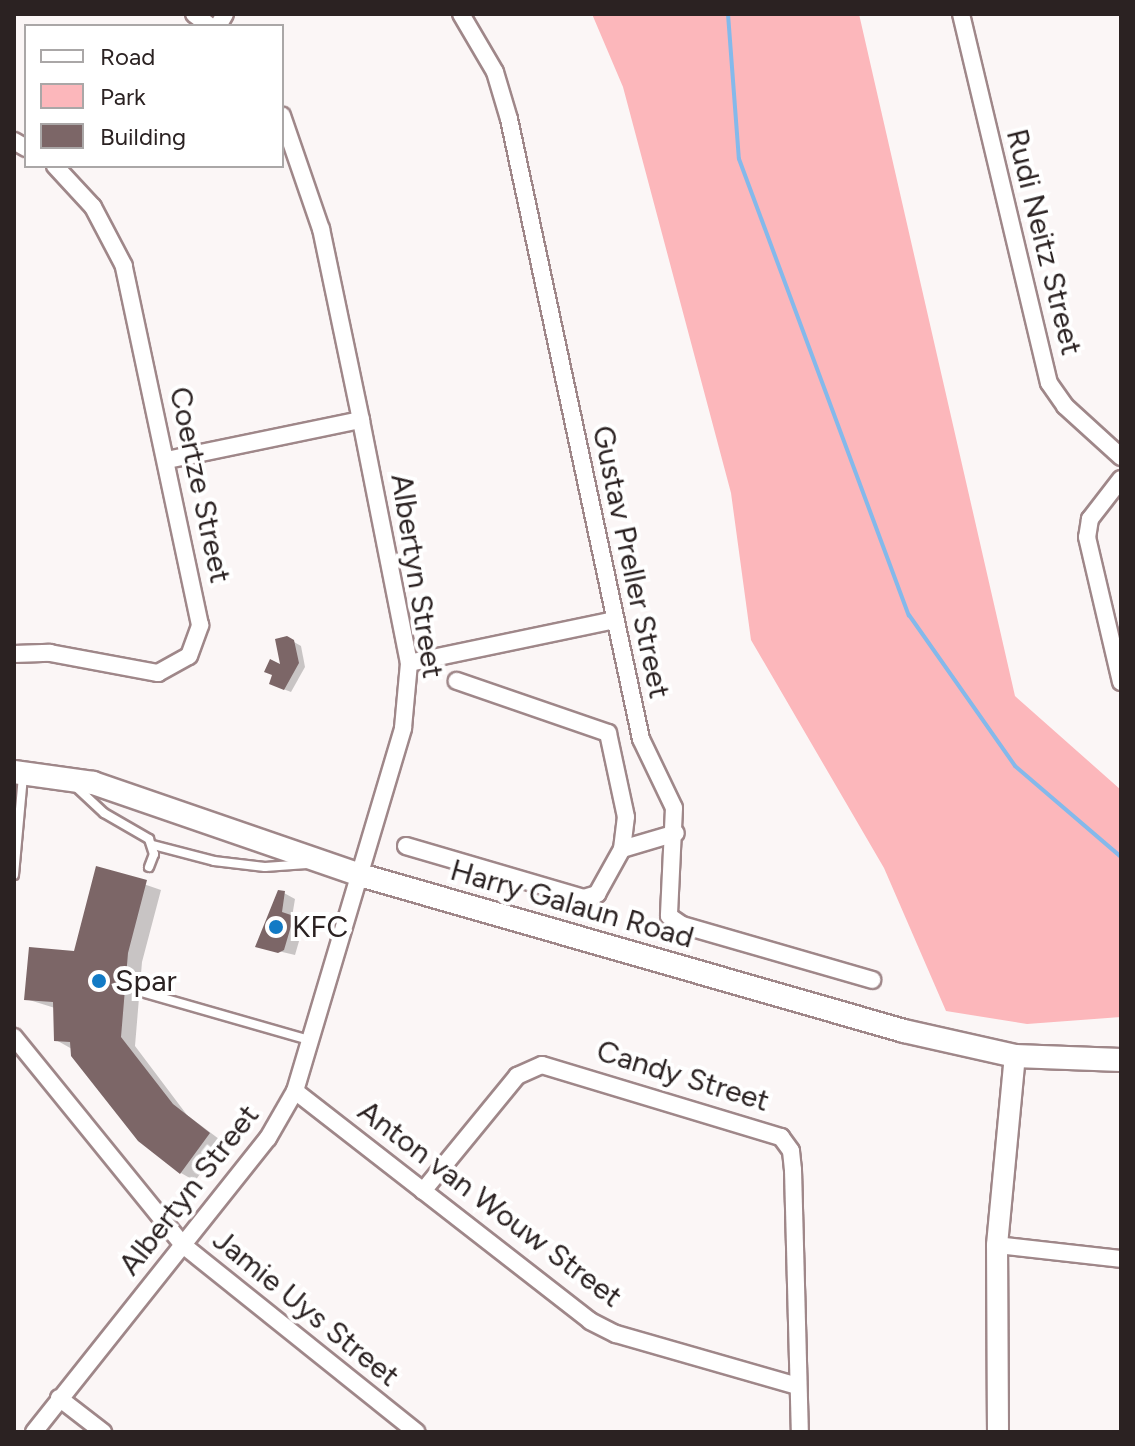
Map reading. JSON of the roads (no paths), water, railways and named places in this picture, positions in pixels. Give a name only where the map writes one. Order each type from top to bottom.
[{"type":"main road","name":"Harry Galaun Road","points":[[18,772],[66,777],[360,875],[904,1031],[1015,1056],[1121,1060]]},
{"type":"street","name":"Gustav Preller Street","points":[[461,14],[495,72],[509,119],[641,739],[671,796],[676,833],[666,900],[674,921],[872,980]]},
{"type":"street","name":"Rudi Neitz Street","points":[[961,14],[1049,383],[1065,406],[1121,457]]},
{"type":"street","name":"Albertyn Street","points":[[34,1432],[268,1138],[295,1091],[403,728],[409,663],[321,229],[284,122]]},
{"type":"street","name":"Coertze Street","points":[[14,654],[50,653],[148,675],[174,668],[189,656],[200,625],[124,266],[93,207],[57,168]]},
{"type":"street","points":[[167,460],[361,420]]},
{"type":"street","points":[[1121,479],[1090,519],[1087,537],[1121,682]]},
{"type":"street","points":[[409,663],[614,620]]},
{"type":"street","points":[[406,846],[584,898],[597,894],[622,849],[626,817],[608,733],[457,681]]},
{"type":"street","points":[[622,849],[676,833]]},
{"type":"street","name":"Jamie Uys Street","points":[[14,1037],[183,1245],[416,1432]]},
{"type":"street","points":[[998,1432],[997,1245],[1015,1056]]},
{"type":"street","name":"Candy Street","points":[[423,1191],[517,1076],[542,1065],[774,1133],[788,1143],[793,1170],[800,1432]]},
{"type":"street","name":"Anton van Wouw Street","points":[[295,1091],[590,1321],[616,1334],[797,1386]]},
{"type":"street","points":[[997,1245],[1121,1259]]},
{"type":"street","points":[[59,1398],[103,1432]]},
{"type":"lane","points":[[14,875],[18,772]]},
{"type":"lane","points":[[66,777],[104,813],[153,845],[214,861],[265,867],[319,861]]},
{"type":"lane","points":[[149,867],[153,845]]},
{"type":"lane","points":[[138,991],[309,1040]]},
{"type":"waterway","points":[[728,14],[739,159],[909,615],[1015,766],[1121,857]]},
{"type":"place","name":"KFC","points":[[276,927]]},
{"type":"place","name":"Spar","points":[[99,981]]}]
